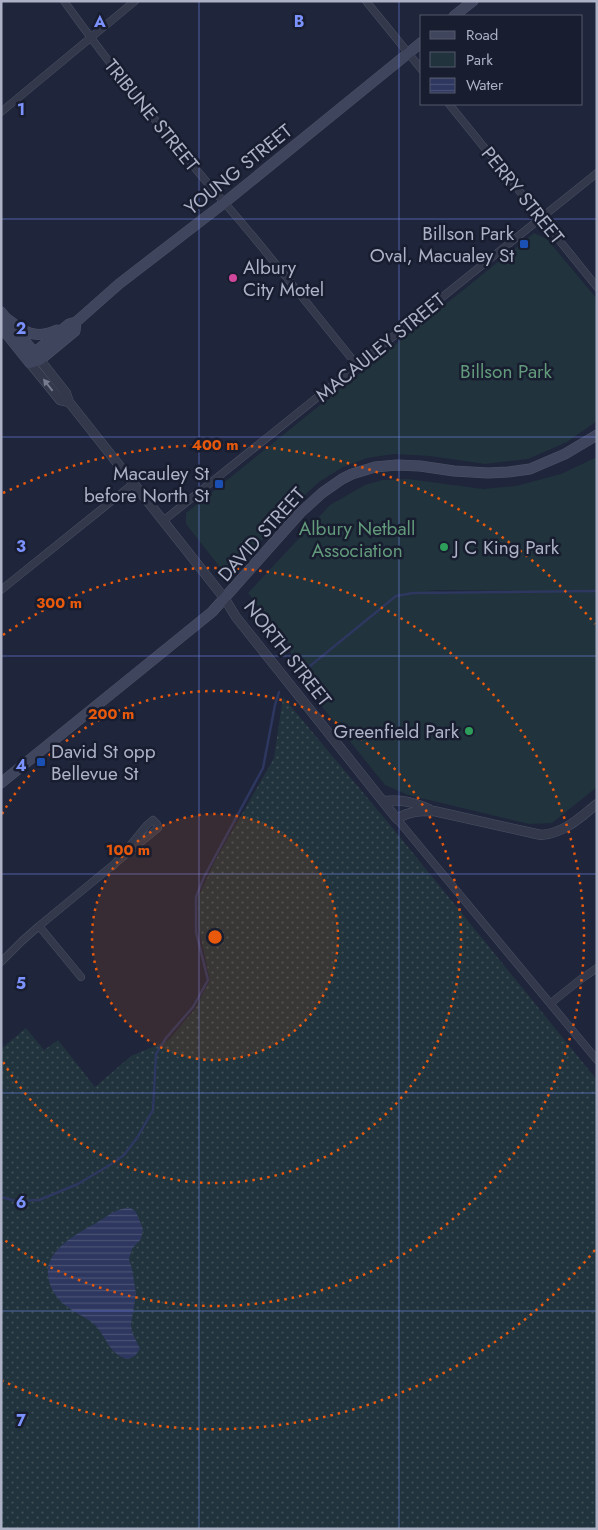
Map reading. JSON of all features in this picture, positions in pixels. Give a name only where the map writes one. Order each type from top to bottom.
[{"type":"main road","points":[[455,15],[473,1]]},
{"type":"main road","name":"YOUNG STREET","points":[[35,358],[72,323],[119,284],[224,203],[420,44]]},
{"type":"main road","points":[[3,319],[22,330],[38,335],[50,333],[72,323]]},
{"type":"main road","name":"NORTH STREET","points":[[3,319],[35,358]]},
{"type":"main road","name":"DAVID STREET","points":[[1,782],[212,612],[313,501],[332,485],[352,474],[376,467],[397,465],[454,471],[488,472],[530,469],[565,454],[597,435]]},
{"type":"street","name":"TRIBUNE STREET","points":[[64,1],[90,38],[357,365]]},
{"type":"street","points":[[1,112],[135,1]]},
{"type":"street","points":[[366,1],[420,68]]},
{"type":"street","name":"PERRY STREET","points":[[450,105],[597,287]]},
{"type":"street","name":"MACAULEY STREET","points":[[164,521],[597,173]]},
{"type":"street","name":"NORTH STREET","points":[[35,358],[66,393],[69,402],[382,801],[597,1060]]},
{"type":"street","points":[[1,590],[134,483]]},
{"type":"street","points":[[382,801],[406,801],[434,811],[541,835],[560,831],[597,804]]},
{"type":"street","points":[[397,819],[418,810],[434,811]]},
{"type":"street","points":[[1,962],[22,940],[113,866],[153,820],[158,828]]},
{"type":"street","points":[[39,926],[81,978]]},
{"type":"street","points":[[551,1004],[581,978],[597,968]]},
{"type":"green space","name":"Billson Park","points":[[534,233],[547,239],[597,299],[597,421],[567,442],[528,459],[485,464],[430,456],[394,454],[367,458],[343,467],[319,482],[294,505],[233,572],[223,571],[186,524],[186,513]]},
{"type":"green space","name":"Albury Netball Association","points":[[597,457],[597,787],[552,823],[529,824],[408,795],[385,785],[298,677],[288,644],[248,593],[330,505],[365,485],[382,480],[408,479],[483,489],[516,486],[561,474]],"holes":[[[426,590],[525,591],[445,592]]]},
{"type":"green space","points":[[283,697],[391,826],[597,1080],[597,1529],[1,1529],[1,1049],[26,1028],[44,1050],[58,1040],[95,1087],[131,1056],[169,1040],[195,1009],[210,980],[199,929],[198,898],[215,861],[274,758]]},
{"type":"water","points":[[131,1208],[136,1212],[143,1229],[141,1239],[132,1249],[129,1259],[136,1294],[131,1324],[132,1332],[140,1349],[135,1356],[128,1359],[116,1354],[112,1350],[94,1324],[61,1302],[53,1291],[48,1279],[48,1268],[52,1258],[66,1241],[110,1214]]},
{"type":"waterway","points":[[299,675],[396,596],[413,593],[597,591]]},
{"type":"waterway","points":[[1,1197],[16,1201],[39,1200],[78,1184],[124,1155],[137,1138],[153,1110],[156,1054],[166,1038],[193,1007],[208,980],[196,932],[196,897],[204,877],[263,768],[279,692]]},
{"type":"place","name":"Billson Park Oval, Macualey St","points":[[524,244]]},
{"type":"place","name":"Albury City Motel","points":[[233,278]]},
{"type":"place","name":"Macauley St before North St","points":[[219,484]]},
{"type":"place","name":"J C King Park","points":[[444,547]]},
{"type":"place","name":"Greenfield Park","points":[[469,731]]},
{"type":"place","name":"David St opp Bellevue St","points":[[41,762]]}]
